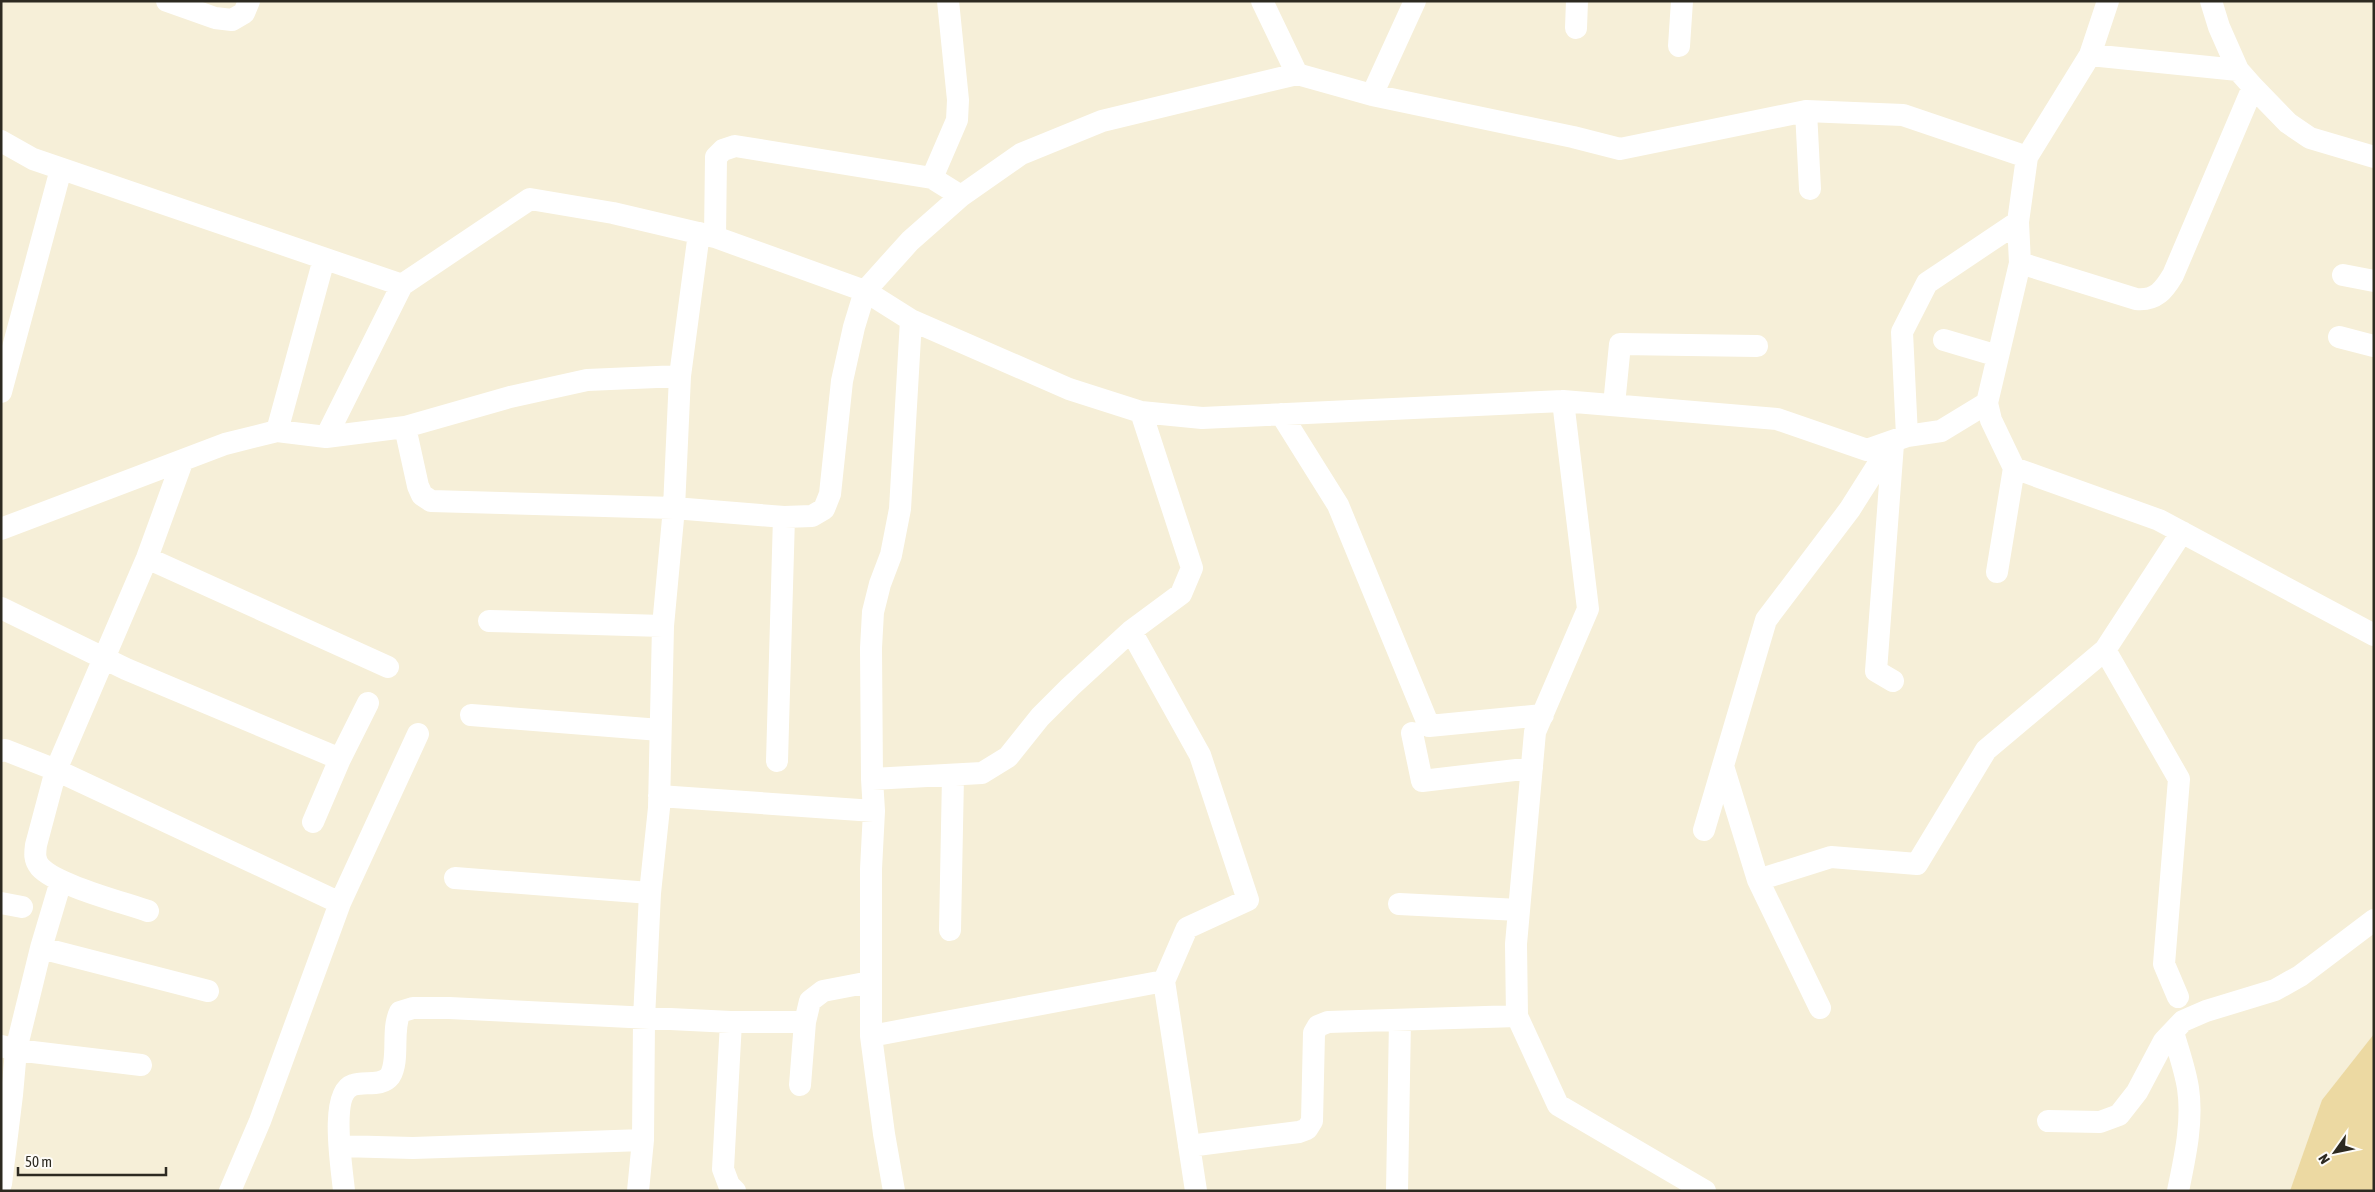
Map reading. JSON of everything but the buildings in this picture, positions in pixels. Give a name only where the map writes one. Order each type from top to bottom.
[{"type":"street","points":[[168,1],[215,18],[232,20],[244,13],[248,1]]},
{"type":"street","points":[[932,178],[957,120],[958,100],[948,1]]},
{"type":"street","points":[[1262,1],[1297,74]]},
{"type":"street","points":[[1372,95],[1415,1]]},
{"type":"street","points":[[1576,28],[1577,1]]},
{"type":"street","points":[[1679,46],[1682,1]]},
{"type":"street","points":[[1996,572],[2014,468],[1991,420],[1987,403],[2020,263],[2018,222],[2027,157],[2090,55],[2108,1]]},
{"type":"street","points":[[2211,1],[2219,26],[2238,70],[2288,122],[2310,138],[2374,157]]},
{"type":"street","points":[[2090,55],[2238,70]]},
{"type":"street","points":[[405,427],[418,486],[422,495],[430,502],[674,508],[784,518],[812,516],[824,509],[830,494],[842,381],[864,291],[910,242],[961,196],[1021,154],[1102,121],[1297,74],[1372,95],[1573,137],[1620,149],[1806,111],[1903,115],[2027,157]]},
{"type":"street","points":[[2020,263],[2136,299],[2146,300],[2155,297],[2165,289],[2173,274],[2253,87]]},
{"type":"street","points":[[1806,111],[1810,189]]},
{"type":"street","points":[[1,141],[33,159],[402,285]]},
{"type":"street","points":[[638,1191],[643,1140],[644,1019],[650,893],[659,810],[663,626],[674,508],[680,376],[707,235],[716,157],[723,150],[735,146],[932,178],[961,196]]},
{"type":"street","points":[[1,392],[61,168]]},
{"type":"street","points":[[326,437],[402,285],[530,199],[614,213],[707,235],[864,291],[911,320],[1069,389],[1141,412],[1202,418],[1562,400],[1777,419],[1867,450],[1900,438],[1941,431],[1987,403]]},
{"type":"street","points":[[1893,681],[1876,671],[1900,438],[1902,332],[1928,283],[2018,222]]},
{"type":"street","points":[[277,431],[324,259]]},
{"type":"street","points":[[2343,275],[2374,281]]},
{"type":"street","points":[[894,1191],[884,1134],[871,1036],[871,869],[874,811],[872,779],[873,612],[891,555],[900,509],[911,320]]},
{"type":"street","points":[[2339,337],[2374,346]]},
{"type":"street","points":[[1944,340],[1998,356]]},
{"type":"street","points":[[1614,405],[1620,344],[1757,346]]},
{"type":"street","points":[[1,529],[226,444],[277,431],[326,437],[405,427],[510,397],[587,380],[680,376]]},
{"type":"street","points":[[1562,400],[1588,608],[1535,732],[1516,944],[1517,1016],[1558,1105],[1705,1191]]},
{"type":"street","points":[[872,779],[982,774],[1008,757],[1040,717],[1131,632],[1181,594],[1192,568],[1141,412]]},
{"type":"street","points":[[1281,414],[1338,505],[1429,726],[1542,715]]},
{"type":"street","points":[[1704,830],[1766,620],[1900,438]]},
{"type":"street","points":[[148,910],[62,881],[38,865],[34,854],[56,770],[147,558],[182,462]]},
{"type":"street","points":[[2014,468],[2159,520],[2374,635]]},
{"type":"street","points":[[777,761],[784,518]]},
{"type":"street","points":[[1758,880],[1831,858],[1917,864],[1986,750],[2105,650],[2182,532]]},
{"type":"street","points":[[147,558],[388,666]]},
{"type":"street","points":[[1,608],[103,659],[340,758]]},
{"type":"street","points":[[489,621],[663,626]]},
{"type":"street","points":[[1131,632],[1200,756],[1248,900],[1187,928],[1164,981],[1196,1191]]},
{"type":"street","points":[[2105,650],[2179,779],[2164,964],[2178,997]]},
{"type":"street","points":[[313,822],[340,758],[368,703]]},
{"type":"street","points":[[471,715],[660,730]]},
{"type":"street","points":[[1412,733],[1422,780],[1532,768]]},
{"type":"street","points":[[230,1191],[260,1121],[340,903],[418,734]]},
{"type":"street","points":[[1,751],[5,750],[56,770],[340,903]]},
{"type":"street","points":[[1723,766],[1758,880],[1820,1008]]},
{"type":"street","points":[[950,930],[953,776]]},
{"type":"street","points":[[659,810],[874,811]]},
{"type":"street","points":[[455,878],[650,893]]},
{"type":"street","points":[[1,1184],[12,1095],[8,1048],[62,881]]},
{"type":"street","points":[[1399,904],[1519,910]]},
{"type":"street","points":[[2048,1121],[2100,1122],[2119,1114],[2137,1092],[2164,1041],[2182,1021],[2206,1011],[2275,990],[2300,976],[2374,920]]},
{"type":"street","points":[[41,948],[208,991]]},
{"type":"street","points":[[871,1036],[1164,981]]},
{"type":"street","points":[[800,1085],[805,1022],[810,1001],[823,991],[870,982]]},
{"type":"street","points":[[344,1191],[339,1106],[343,1092],[353,1085],[381,1082],[390,1076],[393,1065],[397,1019],[400,1012],[413,1008],[449,1008],[644,1019],[805,1022]]},
{"type":"street","points":[[1189,1146],[1299,1132],[1307,1128],[1312,1121],[1314,1033],[1318,1026],[1328,1022],[1517,1016]]},
{"type":"street","points":[[1397,1191],[1400,1020]]},
{"type":"street","points":[[731,1022],[723,1168],[729,1186],[735,1191]]},
{"type":"street","points":[[2173,1032],[2188,1088],[2189,1119],[2187,1152],[2178,1191]]},
{"type":"street","points":[[8,1048],[141,1065]]},
{"type":"street","points":[[340,1146],[413,1148],[643,1140]]},
{"type":"shaded area","points":[[2374,1034],[2374,1191],[2290,1191],[2322,1100]]}]
